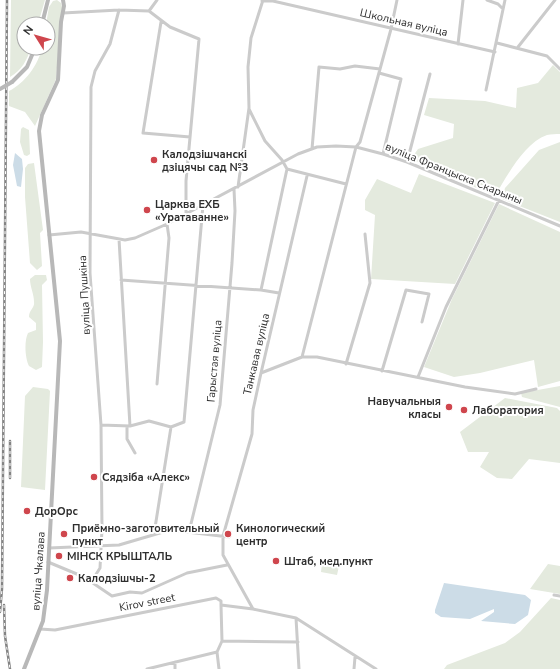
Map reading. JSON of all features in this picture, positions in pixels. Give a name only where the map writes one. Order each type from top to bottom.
[{"type":"street","points":[[44,16],[49,0]]},
{"type":"street","name":"вуліца Чкалава","points":[[24,669],[40,629],[46,606],[60,340],[39,131],[42,116],[55,91],[59,72],[64,6],[63,0]]},
{"type":"street","points":[[149,11],[157,0]]},
{"type":"street","points":[[302,357],[346,184],[356,147],[360,142],[391,29],[397,0]]},
{"type":"street","points":[[458,44],[462,0]]},
{"type":"street","points":[[487,0],[498,4],[503,9]]},
{"type":"street","points":[[486,90],[506,0]]},
{"type":"street","points":[[518,47],[555,0]]},
{"type":"street","points":[[238,186],[249,108],[248,67],[251,38],[263,1]]},
{"type":"street","name":"Школьная вуліца","points":[[263,1],[272,1],[495,52]]},
{"type":"street","points":[[63,13],[119,10],[149,11],[158,17],[161,22],[200,39],[186,181],[186,214]]},
{"type":"street","name":"вуліца Пушкіна","points":[[89,581],[98,573],[102,547],[100,425],[91,287],[90,233],[92,83],[95,72],[110,44],[119,10]]},
{"type":"street","points":[[161,22],[143,133],[190,137]]},
{"type":"street","points":[[497,42],[547,56],[560,69]]},
{"type":"street","points":[[0,89],[12,82],[27,68],[32,56]]},
{"type":"street","points":[[312,149],[319,67],[340,69],[355,66],[380,69]]},
{"type":"street","points":[[379,73],[401,79],[383,154]]},
{"type":"street","points":[[407,162],[430,74]]},
{"type":"street","points":[[249,108],[265,141],[287,169],[307,176],[346,184]]},
{"type":"street","name":"вуліца Францыска Скарыны","points":[[49,235],[71,232],[90,233],[119,239],[135,238],[167,224],[283,162],[312,149],[336,146],[356,147],[407,162],[560,226]]},
{"type":"street","points":[[262,290],[287,169]]},
{"type":"street","name":"Танкавая вуліца","points":[[253,609],[227,565],[223,555],[223,536],[252,434],[253,410],[307,176]]},
{"type":"street","name":"Гарыстая вуліца","points":[[189,532],[220,405],[235,211],[234,188]]},
{"type":"street","points":[[418,378],[446,306],[499,200]]},
{"type":"street","points":[[100,425],[128,426],[149,421],[170,427],[184,422],[202,206]]},
{"type":"street","points":[[157,384],[169,238],[167,224]]},
{"type":"street","points":[[346,364],[370,283],[365,234]]},
{"type":"street","points":[[119,239],[128,426],[127,439],[135,452]]},
{"type":"street","points":[[121,280],[196,284],[279,293]]},
{"type":"street","points":[[382,371],[406,290],[429,294],[422,322]]},
{"type":"street","points":[[261,373],[302,357],[317,357],[465,387],[515,394],[536,389]]},
{"type":"street","points":[[154,534],[170,427]]},
{"type":"street","points":[[49,548],[102,547],[119,545],[170,530],[229,537]]},
{"type":"street","points":[[48,562],[69,570],[112,596],[130,592],[142,593],[187,572],[227,565]]},
{"type":"street","points":[[554,595],[560,596]]},
{"type":"street","name":"Kirov street","points":[[40,629],[55,630],[216,598],[221,601],[221,605],[253,609],[296,618],[310,625],[355,657],[376,669]]},
{"type":"street","points":[[219,669],[217,652],[222,641],[221,605]]},
{"type":"street","points":[[296,618],[299,669]]},
{"type":"street","points":[[222,641],[298,642]]},
{"type":"street","points":[[147,669],[217,652]]},
{"type":"street","points":[[354,669],[355,657]]},
{"type":"street","points":[[175,662],[175,669]]},
{"type":"shaded area","points":[[11,0],[45,0],[40,16],[16,16],[16,56],[28,56],[18,71],[10,77]]},
{"type":"shaded area","points":[[57,0],[61,3],[62,7],[56,79],[35,126],[25,112],[9,106],[9,91],[15,88],[30,73],[39,56],[56,56],[56,16],[47,16],[49,7],[53,1]]},
{"type":"shaded area","points":[[553,65],[560,72],[560,134],[547,135],[531,145],[517,161],[495,196],[411,159],[418,149],[453,138],[454,124],[424,115],[429,98],[485,101],[516,108],[517,88],[538,83]]},
{"type":"shaded area","points":[[23,127],[29,130],[30,154],[27,156],[24,155],[20,142],[21,129]]},
{"type":"shaded area","points":[[560,142],[560,222],[502,199],[505,188],[539,150]]},
{"type":"shaded area","points":[[15,153],[22,159],[23,169],[21,187],[17,186],[13,165]]},
{"type":"shaded area","points":[[34,163],[43,230],[40,233],[42,266],[37,270],[30,263],[25,197],[25,168],[28,164]]},
{"type":"shaded area","points":[[419,174],[495,203],[455,284],[371,279],[375,215],[365,210],[365,200],[377,179],[411,193]]},
{"type":"shaded area","points":[[499,204],[560,232],[560,381],[538,387],[534,360],[480,373],[454,377],[424,367],[452,299]]},
{"type":"shaded area","points":[[35,275],[46,275],[47,280],[42,285],[42,367],[36,370],[29,366],[26,350],[28,333],[36,330],[36,323],[29,317],[34,304],[30,279]]},
{"type":"shaded area","points":[[560,386],[560,407],[522,397],[521,393]]},
{"type":"shaded area","points":[[33,387],[48,389],[50,391],[45,490],[21,487],[25,396]]},
{"type":"shaded area","points":[[505,398],[557,408],[560,411],[560,463],[529,459],[512,479],[497,478],[480,467],[489,452],[468,452],[460,432]]},
{"type":"shaded area","points":[[322,563],[339,566],[337,575],[321,572]]},
{"type":"shaded area","points":[[548,564],[560,566],[560,594],[530,589]]},
{"type":"shaded area","points":[[444,583],[525,595],[531,600],[528,615],[515,624],[481,621],[494,612],[494,609],[470,619],[441,617],[435,613],[435,610]]},
{"type":"shaded area","points":[[551,598],[560,600],[560,669],[444,669],[447,665],[505,643],[520,632]]},
{"type":"railway","points":[[0,612],[2,589],[7,0]]},
{"type":"railway","points":[[10,441],[10,478]]},
{"type":"railway","points":[[4,605],[5,636],[10,669]]},
{"type":"place","name":"Калодзішчанскі дзіцячы сад №3","points":[[154,160]]},
{"type":"place","name":"Царква ЕХБ «Уратаванне»","points":[[147,210]]},
{"type":"place","name":"Навучальныя класы","points":[[449,407]]},
{"type":"place","name":"Лаборатория","points":[[464,410]]},
{"type":"place","name":"Сядзіба «Алекс»","points":[[94,477]]},
{"type":"place","name":"ДорОрс","points":[[27,511]]},
{"type":"place","name":"Приёмно-заготовительный пункт","points":[[64,534]]},
{"type":"place","name":"Кинологический центр","points":[[228,534]]},
{"type":"place","name":"МІНСК КРЫШТАЛЬ","points":[[59,556]]},
{"type":"place","name":"Штаб, мeд.пункт","points":[[276,561]]},
{"type":"place","name":"Калодзішчы-2","points":[[70,578]]}]
